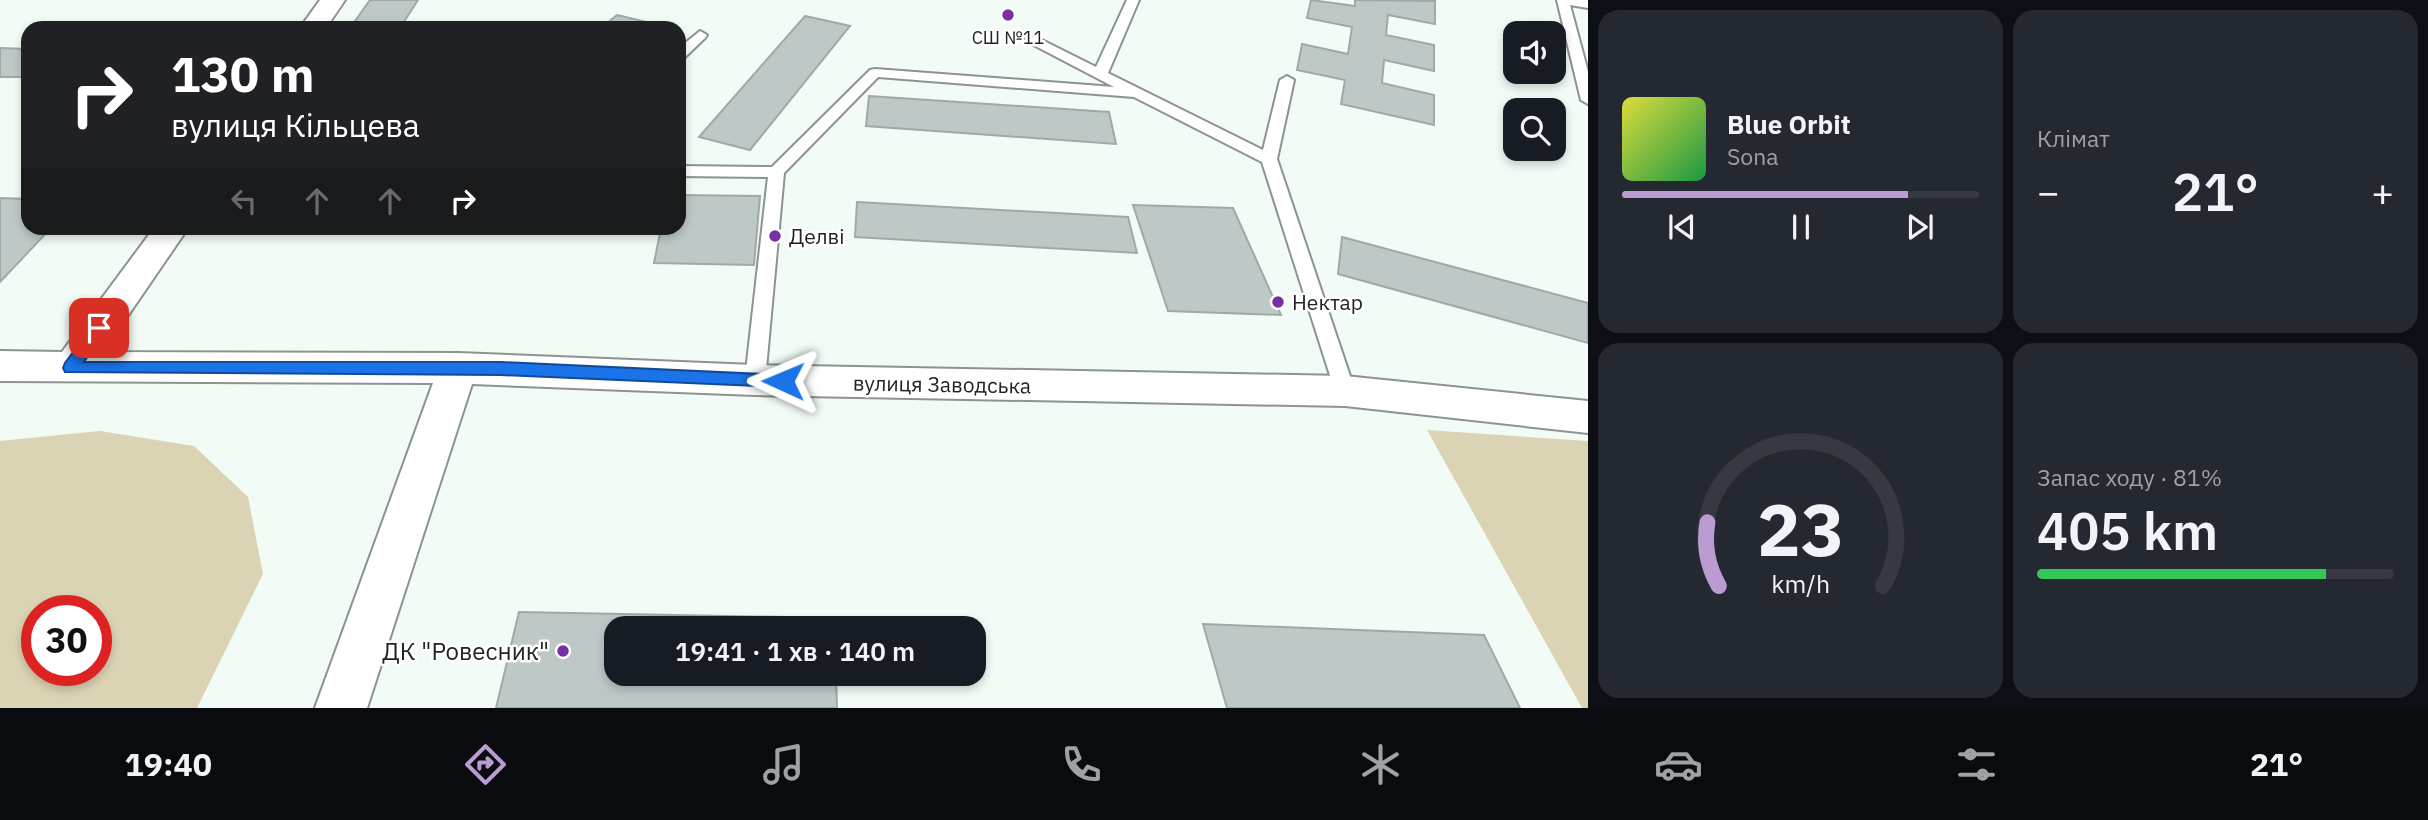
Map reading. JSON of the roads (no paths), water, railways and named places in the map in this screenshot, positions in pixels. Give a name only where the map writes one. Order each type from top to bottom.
[{"type":"street","points":[[318,21],[333,0]]},
{"type":"street","points":[[71,368],[166,235]]},
{"type":"street","name":"вулиця Заводська","points":[[0,366],[458,368],[755,380],[1345,391],[1588,417]]},
{"type":"street","points":[[341,708],[458,368]]},
{"type":"lane","points":[[1100,75],[1132,0]]},
{"type":"lane","points":[[1588,4],[1563,0],[1588,100]]},
{"type":"lane","points":[[686,48],[700,35]]},
{"type":"lane","points":[[1031,40],[1269,159]]},
{"type":"lane","points":[[755,380],[775,172],[876,73],[1136,93]]},
{"type":"lane","points":[[1287,80],[1269,159],[1345,391]]},
{"type":"lane","points":[[686,171],[775,172]]},
{"type":"place","name":"СШ №11","points":[[1008,15]]},
{"type":"place","name":"Делвi","points":[[775,236]]},
{"type":"place","name":"Нектар","points":[[1278,302]]},
{"type":"place","name":"ДК \"Ровесник\"","points":[[563,651]]}]
